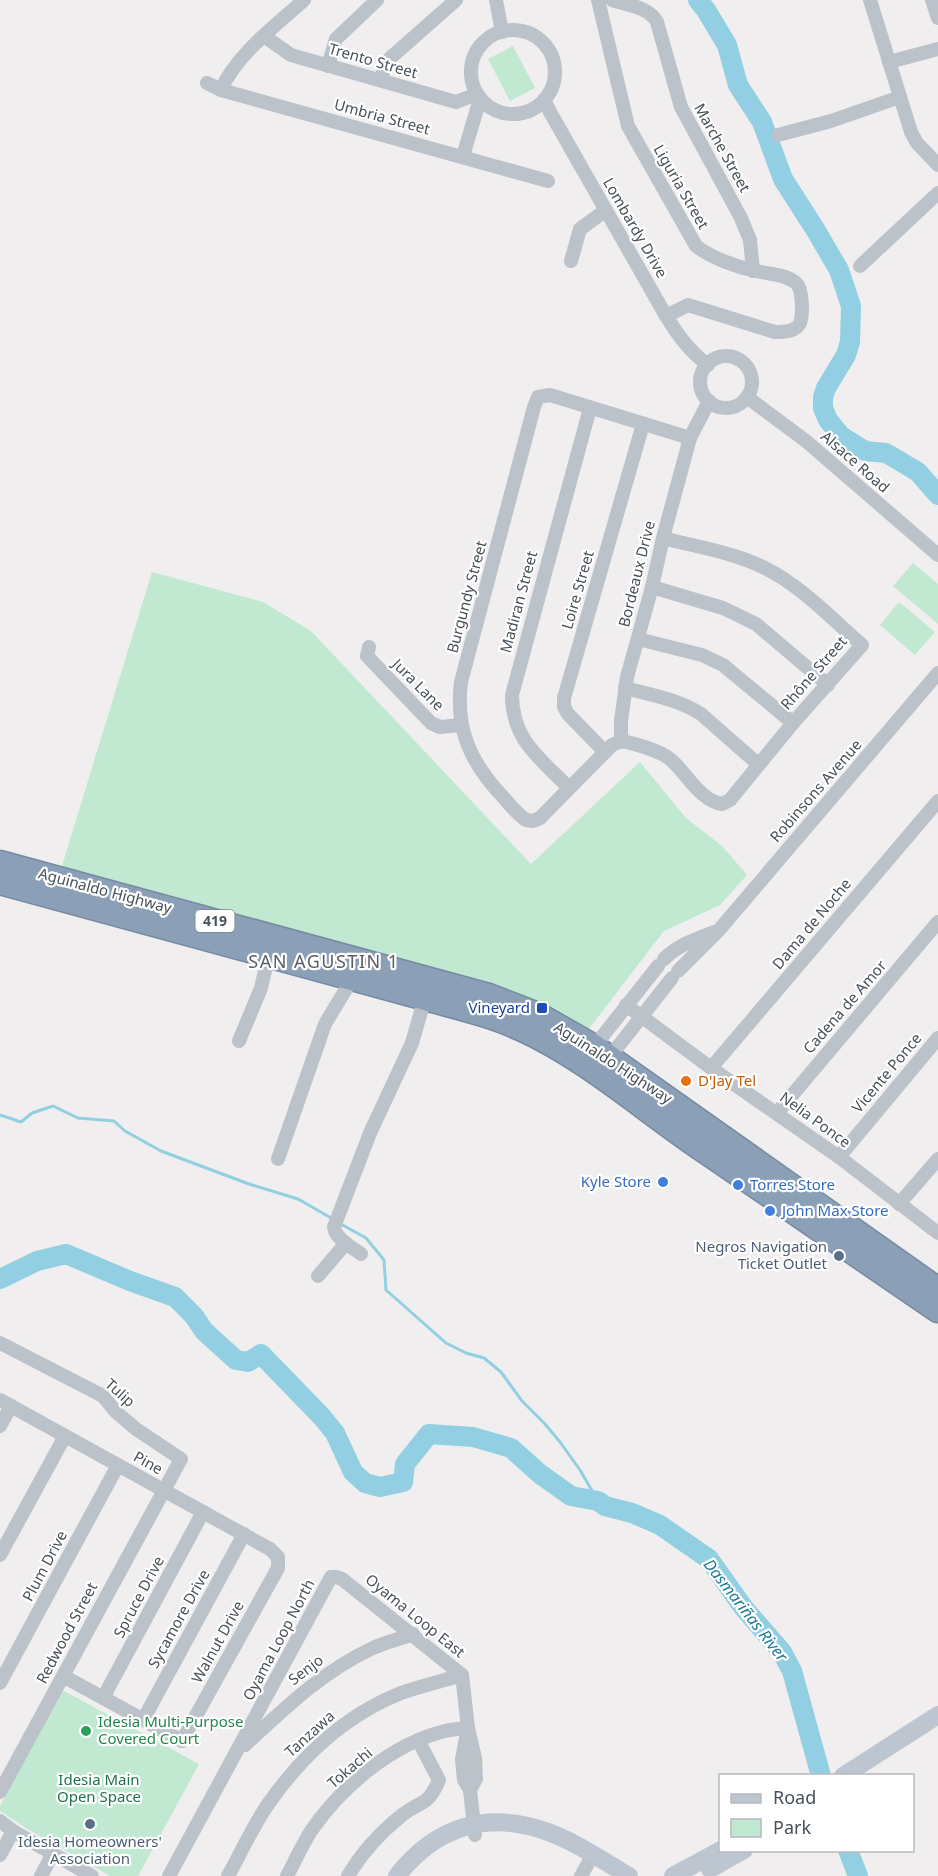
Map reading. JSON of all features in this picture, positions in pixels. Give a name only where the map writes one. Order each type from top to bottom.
[{"type":"highway","name":"Aguinaldo Highway","points":[[0,863],[135,909],[427,989],[595,1061],[938,1290]]},
{"type":"highway","name":"Aguinaldo Highway","points":[[0,882],[135,909]]},
{"type":"highway","name":"Aguinaldo Highway","points":[[595,1061],[695,1144],[938,1310]]},
{"type":"street","points":[[221,90],[231,70],[304,0]]},
{"type":"street","points":[[328,66],[336,39],[376,0]]},
{"type":"street","points":[[380,80],[388,60],[456,0]]},
{"type":"street","points":[[496,0],[502,32]]},
{"type":"street","name":"Liguria Street","points":[[598,0],[628,126],[689,236],[704,253],[753,271],[787,278],[799,285],[802,293],[800,323],[794,329],[775,332],[688,305],[666,316]]},
{"type":"street","name":"Marche Street","points":[[612,0],[648,11],[657,22],[681,108],[741,218],[750,240],[753,271]]},
{"type":"street","points":[[870,0],[911,132],[917,143],[938,165]]},
{"type":"street","points":[[932,0],[938,18]]},
{"type":"street","points":[[514,30],[526,32],[545,45],[551,55],[554,78],[551,90],[544,100],[527,111],[507,114],[488,106],[479,96],[471,76],[474,57],[485,41],[502,32],[514,30]]},
{"type":"street","name":"Trento Street","points":[[264,36],[286,53],[456,102],[479,96]]},
{"type":"street","points":[[889,62],[938,49]]},
{"type":"street","name":"Umbria Street","points":[[207,83],[221,90],[548,181]]},
{"type":"street","points":[[464,156],[479,96]]},
{"type":"street","points":[[778,135],[831,121],[900,97]]},
{"type":"street","name":"Lombardy Drive","points":[[544,100],[666,316],[682,341],[695,356],[708,365]]},
{"type":"street","points":[[860,266],[936,198]]},
{"type":"street","points":[[571,261],[580,229],[606,210]]},
{"type":"street","points":[[731,357],[739,360],[746,365],[752,381],[747,397],[733,407],[724,408],[712,404],[704,395],[700,379],[703,371],[714,359],[731,357]]},
{"type":"street","name":"Burgundy Street","points":[[621,741],[612,745],[540,818],[533,821],[526,820],[486,778],[472,755],[461,725],[459,710],[461,682],[538,397],[545,395],[690,438]]},
{"type":"street","name":"Alsace Road","points":[[747,397],[806,441],[938,555]]},
{"type":"street","name":"Bordeaux Drive","points":[[621,741],[625,688],[690,438],[712,404]]},
{"type":"street","name":"Madiran Street","points":[[569,788],[521,737],[513,716],[512,695],[590,408]]},
{"type":"street","name":"Loire Street","points":[[605,752],[568,714],[564,707],[564,698],[643,424]]},
{"type":"street","name":"Rhône Street","points":[[621,741],[630,742],[668,757],[709,800],[722,804],[730,800],[758,764],[862,645],[801,592],[766,568],[729,555],[663,538]]},
{"type":"street","points":[[652,587],[723,608],[756,624],[828,685]]},
{"type":"street","points":[[638,639],[702,655],[723,666],[793,723]]},
{"type":"street","name":"Jura Lane","points":[[369,647],[367,656],[431,723],[440,727],[461,725]]},
{"type":"street","name":"Robinsons Avenue","points":[[595,1061],[641,1017],[675,974],[718,930],[938,673]]},
{"type":"street","points":[[625,688],[682,703],[692,708],[758,764]]},
{"type":"street","name":"Dama de Noche","points":[[711,1068],[938,801]]},
{"type":"street","name":"Cadena de Amor","points":[[777,1113],[938,922]]},
{"type":"street","name":"Robinsons Avenue","points":[[595,1061],[626,1005],[671,952],[683,944],[718,930]]},
{"type":"street","points":[[239,1041],[261,987],[271,946]]},
{"type":"street","points":[[278,1159],[325,1024],[346,989],[351,968]]},
{"type":"street","points":[[361,1254],[336,1236],[333,1231],[370,1133],[412,1043],[427,989]]},
{"type":"street","name":"Nelia Ponce","points":[[626,1005],[711,1068],[839,1157],[938,1233]]},
{"type":"street","name":"Vicente Ponce","points":[[839,1157],[938,1038]]},
{"type":"street","points":[[899,1204],[938,1159]]},
{"type":"street","points":[[318,1276],[346,1243]]},
{"type":"street","name":"Tulip","points":[[0,1343],[103,1396],[116,1412],[136,1429],[181,1459],[164,1490]]},
{"type":"street","points":[[0,1426],[5,1403]]},
{"type":"street","name":"Pine","points":[[5,1403],[244,1534],[270,1549],[278,1557]]},
{"type":"street","points":[[0,1556],[65,1436]]},
{"type":"street","name":"Plum Drive","points":[[0,1683],[118,1465]]},
{"type":"street","name":"Redwood Street","points":[[0,1792],[164,1490]]},
{"type":"street","name":"Spruce Drive","points":[[103,1698],[203,1512]]},
{"type":"street","name":"Sycamore Drive","points":[[143,1720],[244,1534]]},
{"type":"street","name":"Walnut Drive","points":[[143,1720],[182,1741],[278,1568],[278,1557]]},
{"type":"street","name":"Oyama Loop East","points":[[331,1577],[342,1579],[462,1675],[468,1728],[475,1758],[476,1779],[470,1790],[475,1829]]},
{"type":"street","name":"Oyama Loop North","points":[[169,1876],[331,1577]]},
{"type":"street","name":"Senjo","points":[[235,1755],[299,1695],[333,1670],[374,1648],[413,1634]]},
{"type":"street","name":"Tanzawa","points":[[228,1876],[270,1801],[303,1760],[332,1733],[363,1711],[401,1693],[462,1675]]},
{"type":"street","points":[[63,1676],[143,1720]]},
{"type":"street","points":[[864,1770],[938,1715]]},
{"type":"street","points":[[864,1770],[938,1727]]},
{"type":"street","name":"Tokachi","points":[[287,1876],[310,1833],[328,1809],[361,1778],[390,1755],[418,1740],[446,1730],[468,1728]]},
{"type":"street","points":[[348,1876],[372,1842],[404,1814],[423,1804],[433,1795],[439,1780],[418,1740]]},
{"type":"street","points":[[0,1821],[52,1855],[92,1876]]},
{"type":"street","points":[[410,1876],[442,1849],[475,1829]]},
{"type":"street","points":[[397,1876],[407,1863],[435,1840],[451,1831],[475,1829],[544,1844],[570,1855],[606,1876]]},
{"type":"street","points":[[0,1855],[13,1831]]},
{"type":"street","points":[[673,1876],[719,1852]]},
{"type":"street","points":[[698,1876],[742,1852]]},
{"type":"street","points":[[41,1876],[52,1855]]},
{"type":"street","points":[[587,1866],[629,1876]]},
{"type":"green space","points":[[513,46],[535,88],[510,101],[488,59]]},
{"type":"green space","points":[[913,563],[938,584],[938,624],[893,586]]},
{"type":"green space","points":[[152,572],[263,602],[311,631],[531,864],[640,762],[686,818],[722,846],[747,875],[720,905],[664,931],[588,1030],[572,1019],[543,1005],[61,869]]},
{"type":"green space","points":[[899,602],[935,632],[915,655],[880,625]]},
{"type":"green space","name":"Idesia Main Open Space","points":[[64,1691],[199,1764],[138,1876],[110,1876],[0,1811],[0,1806]]},
{"type":"waterway","points":[[698,0],[727,45],[738,85],[762,122],[783,179],[839,270],[851,306],[850,342],[846,355],[823,397],[823,408],[828,420],[841,436],[865,451],[886,453],[918,472],[938,495]]},
{"type":"waterway","points":[[0,1115],[21,1122],[32,1113],[53,1106],[78,1118],[114,1121],[125,1131],[161,1151],[249,1184],[298,1199],[333,1219]]},
{"type":"waterway","points":[[339,1223],[366,1238],[384,1260],[386,1290],[446,1343],[466,1353],[484,1358],[501,1372],[522,1401],[560,1442],[598,1501]]},
{"type":"waterway","name":"Dasmariñas River","points":[[0,1279],[37,1261],[66,1254],[175,1297],[194,1316],[204,1331],[236,1360],[248,1362],[261,1354],[335,1433],[353,1472],[365,1483],[380,1487],[403,1482],[405,1464],[429,1434],[473,1437],[511,1448],[540,1474],[571,1496],[598,1501],[605,1506],[632,1513],[660,1525],[709,1559],[743,1607],[782,1652],[792,1671],[820,1774]]},
{"type":"waterway","name":"Dasmariñas River","points":[[849,1852],[858,1876]]},
{"type":"place","name":"Vineyard","points":[[542,1008]]},
{"type":"place","name":"D'Jay Tel","points":[[686,1081]]},
{"type":"place","name":"Kyle Store","points":[[663,1182]]},
{"type":"place","name":"Torres Store","points":[[738,1185]]},
{"type":"place","name":"John Max Store","points":[[770,1211]]},
{"type":"place","name":"Negros Navigation Ticket Outlet","points":[[839,1256]]},
{"type":"place","name":"Idesia Multi-Purpose Covered Court","points":[[86,1731]]},
{"type":"place","name":"Idesia Homeowners' Association","points":[[90,1824]]},
{"type":"district","name":"SAN AGUSTIN 1","points":[[324,962]]}]
